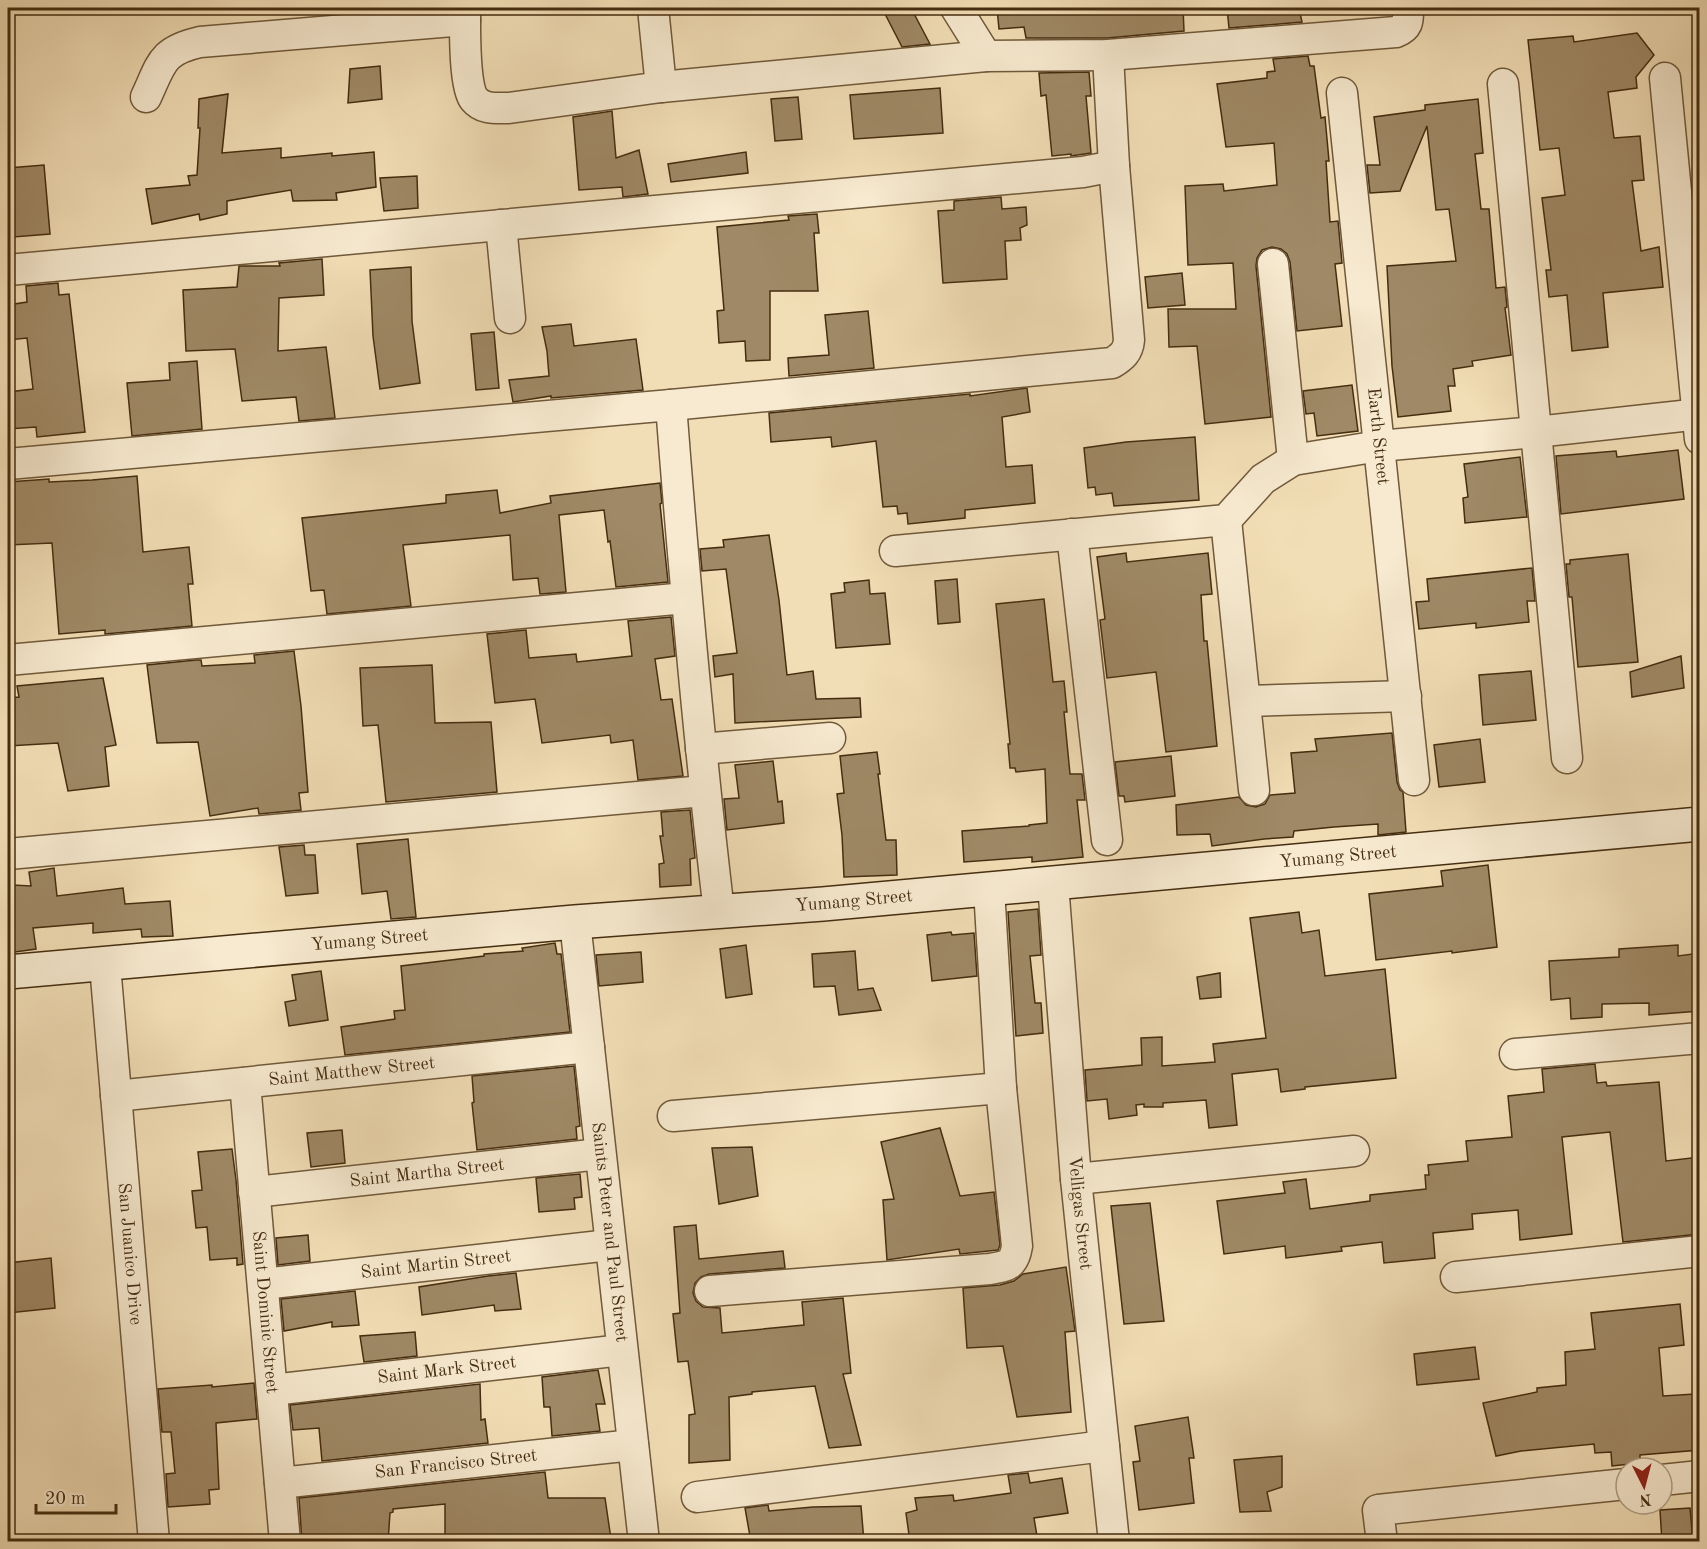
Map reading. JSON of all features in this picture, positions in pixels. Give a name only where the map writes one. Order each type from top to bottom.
[{"type":"main road","name":"Yumang Street","points":[[8,972],[575,922],[1053,884],[1700,824]]},
{"type":"street","points":[[653,8],[661,87]]},
{"type":"street","points":[[956,8],[986,56]]},
{"type":"street","points":[[146,97],[165,58],[178,49],[193,44],[465,14],[467,77],[472,98],[480,105],[490,108],[508,108],[661,87],[986,56],[1108,55],[1396,32],[1404,29],[1407,24],[1408,8]]},
{"type":"street","points":[[8,464],[1112,363],[1122,357],[1128,349],[1130,340],[1113,166],[1108,55]]},
{"type":"street","points":[[895,551],[1226,520],[1263,479],[1293,460],[1379,446],[1536,432],[1699,422],[1665,78]]},
{"type":"street","points":[[1503,84],[1567,758]]},
{"type":"street","name":"Earth Street","points":[[1342,93],[1414,780]]},
{"type":"street","points":[[8,270],[1071,173],[1113,166]]},
{"type":"street","points":[[501,225],[510,318]]},
{"type":"street","points":[[1273,264],[1293,460]]},
{"type":"street","points":[[671,405],[704,791],[719,912]]},
{"type":"street","points":[[1226,520],[1254,790]]},
{"type":"street","points":[[1072,534],[1107,840]]},
{"type":"street","points":[[8,660],[686,598]]},
{"type":"street","points":[[1246,701],[1406,696]]},
{"type":"street","points":[[701,749],[830,738]]},
{"type":"street","points":[[8,854],[704,791]]},
{"type":"street","name":"Velligas Street","points":[[1053,884],[1076,1179],[1114,1542]]},
{"type":"street","points":[[710,1291],[990,1269],[1011,1263],[1017,1246],[1001,1088],[989,889]]},
{"type":"street","name":"Saints Peter and Paul Street","points":[[575,922],[644,1542]]},
{"type":"street","name":"San Juanico Drive","points":[[105,965],[154,1542]]},
{"type":"street","points":[[1515,1054],[1700,1038]]},
{"type":"street","name":"Saint Matthew Street","points":[[116,1096],[589,1047]]},
{"type":"street","name":"Saint Dominic Street","points":[[245,1083],[285,1542]]},
{"type":"street","points":[[674,1116],[1001,1088]]},
{"type":"street","points":[[1076,1179],[1354,1151]]},
{"type":"street","name":"Saint Martha Street","points":[[254,1192],[600,1154]]},
{"type":"street","name":"Saint Martin Street","points":[[263,1284],[610,1245]]},
{"type":"street","points":[[1456,1278],[1700,1251]]},
{"type":"street","name":"Saint Mark Street","points":[[272,1390],[622,1350]]},
{"type":"street","name":"San Francisco Street","points":[[280,1483],[633,1445]]},
{"type":"street","points":[[698,1497],[1104,1446]]},
{"type":"street","points":[[1674,1479],[1700,1476]]},
{"type":"street","points":[[1382,1542],[1378,1510],[1614,1485]]},
{"type":"building","points":[[882,8],[911,8],[930,44],[902,47]]},
{"type":"building","points":[[997,8],[1183,8],[1184,31],[1107,38],[1026,38],[1024,27],[999,29]]},
{"type":"building","points":[[1227,8],[1299,8],[1302,22],[1229,28]]},
{"type":"building","points":[[1637,33],[1654,55],[1636,77],[1637,88],[1608,92],[1614,138],[1640,136],[1644,180],[1632,181],[1641,251],[1659,247],[1663,287],[1603,293],[1608,347],[1572,351],[1567,295],[1549,297],[1546,270],[1551,270],[1542,198],[1565,195],[1559,148],[1540,150],[1528,40],[1573,36],[1574,42]]},
{"type":"building","points":[[1308,56],[1310,66],[1314,66],[1321,118],[1325,117],[1329,161],[1326,161],[1330,222],[1338,221],[1342,263],[1335,264],[1342,326],[1297,331],[1290,262],[1287,254],[1281,249],[1272,247],[1262,250],[1257,258],[1256,266],[1271,417],[1205,424],[1197,346],[1169,347],[1168,309],[1236,309],[1233,263],[1188,265],[1185,186],[1223,184],[1224,191],[1277,185],[1274,143],[1226,147],[1217,84],[1267,78],[1267,72],[1275,71],[1273,59]]},
{"type":"building","points":[[380,66],[382,99],[348,103],[350,69]]},
{"type":"building","points":[[1089,72],[1091,96],[1086,96],[1091,153],[1052,156],[1046,95],[1041,96],[1039,73]]},
{"type":"building","points":[[940,88],[943,133],[854,139],[850,95]]},
{"type":"building","points":[[228,94],[222,153],[281,148],[281,158],[374,152],[376,187],[336,193],[337,200],[293,201],[291,190],[227,201],[227,214],[200,220],[199,214],[152,224],[146,189],[190,185],[188,176],[197,175],[199,99]]},
{"type":"building","points":[[798,97],[802,139],[775,141],[771,99]]},
{"type":"building","points":[[1478,99],[1483,153],[1475,154],[1481,209],[1489,209],[1496,288],[1505,287],[1507,307],[1505,308],[1511,355],[1472,361],[1473,366],[1453,369],[1455,386],[1448,386],[1451,411],[1398,417],[1392,366],[1387,266],[1456,261],[1449,209],[1436,210],[1427,126],[1400,191],[1370,193],[1367,165],[1380,165],[1374,117],[1425,110],[1425,105]]},
{"type":"building","points":[[612,111],[616,158],[639,150],[648,194],[623,197],[622,187],[579,190],[573,117]]},
{"type":"building","points":[[746,152],[748,173],[671,182],[668,164]]},
{"type":"building","points":[[44,165],[50,234],[13,237],[8,168]]},
{"type":"building","points":[[417,176],[418,208],[384,211],[380,178]]},
{"type":"building","points":[[1001,197],[1002,209],[1026,207],[1027,225],[1020,228],[1021,240],[1005,241],[1007,279],[943,283],[938,211],[954,210],[954,201]]},
{"type":"building","points":[[817,214],[819,233],[814,233],[818,291],[770,291],[770,360],[746,361],[745,341],[719,343],[717,311],[724,310],[717,227],[789,220],[788,216]]},
{"type":"building","points":[[322,259],[324,295],[279,298],[278,351],[326,347],[335,418],[299,421],[296,397],[242,401],[235,349],[186,351],[183,290],[237,287],[239,266],[280,266],[279,263]]},
{"type":"building","points":[[411,267],[412,321],[420,383],[380,389],[373,336],[370,270]]},
{"type":"building","points":[[1182,273],[1185,305],[1148,308],[1145,277]]},
{"type":"building","points":[[58,283],[59,295],[69,294],[85,432],[37,437],[36,427],[8,429],[8,392],[33,389],[27,338],[8,340],[8,305],[27,302],[26,286]]},
{"type":"building","points":[[868,311],[874,368],[789,376],[788,358],[829,355],[825,315]]},
{"type":"building","points":[[571,324],[574,346],[636,339],[643,390],[551,398],[551,396],[513,402],[509,380],[549,376],[542,327]]},
{"type":"building","points":[[494,332],[499,388],[476,390],[471,334]]},
{"type":"building","points":[[197,361],[202,429],[132,436],[127,383],[170,380],[169,363]]},
{"type":"building","points":[[1352,385],[1358,431],[1317,436],[1314,413],[1306,414],[1303,391]]},
{"type":"building","points":[[1027,388],[1030,412],[1002,417],[1006,467],[1032,465],[1035,503],[965,510],[965,518],[908,524],[907,513],[898,514],[897,506],[883,507],[876,441],[832,447],[831,437],[771,442],[769,413],[970,394],[970,396]]},
{"type":"building","points":[[1195,437],[1199,500],[1114,506],[1112,493],[1096,495],[1095,487],[1088,488],[1084,448],[1126,442]]},
{"type":"building","points":[[1678,450],[1684,499],[1561,514],[1556,456],[1616,451],[1617,457]]},
{"type":"building","points":[[1520,457],[1527,517],[1465,523],[1463,498],[1468,497],[1464,464]]},
{"type":"building","points":[[137,476],[143,552],[189,547],[193,584],[188,584],[192,626],[105,634],[105,630],[59,634],[52,543],[8,545],[8,482],[49,479],[49,482],[92,480]]},
{"type":"building","points":[[660,483],[668,582],[616,587],[604,510],[559,515],[566,592],[540,594],[538,578],[513,580],[510,535],[403,545],[411,606],[327,614],[324,590],[311,591],[302,518],[446,503],[446,495],[497,490],[500,513],[551,503],[550,496]]},
{"type":"building","points":[[769,535],[787,675],[813,671],[816,699],[860,698],[861,717],[735,723],[733,674],[715,677],[713,656],[737,653],[726,569],[702,571],[700,549],[724,547],[723,540]]},
{"type":"building","points":[[1126,553],[1127,562],[1208,553],[1212,594],[1201,595],[1204,641],[1207,641],[1217,746],[1166,752],[1156,672],[1107,678],[1100,620],[1105,619],[1097,557]]},
{"type":"building","points":[[1628,554],[1638,662],[1578,667],[1572,597],[1569,597],[1566,564],[1570,564],[1570,560]]},
{"type":"building","points":[[1532,568],[1535,601],[1527,601],[1529,622],[1476,628],[1476,623],[1419,629],[1416,602],[1429,601],[1427,579]]},
{"type":"building","points":[[957,579],[960,622],[938,624],[935,581]]},
{"type":"building","points":[[869,580],[870,594],[885,593],[890,644],[836,648],[831,594],[845,592],[844,583]]},
{"type":"building","points":[[1044,599],[1053,682],[1064,681],[1067,712],[1064,712],[1070,774],[1082,774],[1085,800],[1077,800],[1083,857],[1032,862],[1032,857],[964,862],[962,831],[1047,823],[1045,769],[1016,772],[1015,768],[1010,768],[1008,744],[1010,744],[996,604]]},
{"type":"building","points":[[671,617],[675,656],[655,659],[661,700],[672,699],[683,776],[638,780],[633,740],[611,743],[610,735],[542,743],[535,699],[495,703],[487,634],[526,630],[529,658],[576,654],[577,662],[632,656],[628,621]]},
{"type":"building","points":[[294,651],[308,792],[299,793],[301,810],[259,814],[258,808],[210,816],[198,742],[157,743],[147,665],[196,660],[201,660],[202,666],[255,663],[254,655]]},
{"type":"building","points":[[1681,656],[1684,688],[1632,697],[1630,672]]},
{"type":"building","points":[[432,665],[435,723],[491,722],[497,792],[386,802],[378,725],[363,726],[360,668]]},
{"type":"building","points":[[1531,671],[1536,720],[1483,725],[1479,675]]},
{"type":"building","points":[[103,678],[116,745],[105,747],[109,786],[68,791],[58,743],[8,746],[8,698],[19,697],[17,686]]},
{"type":"building","points":[[1392,733],[1397,782],[1403,792],[1406,832],[1378,835],[1378,824],[1334,827],[1294,831],[1293,837],[1212,846],[1210,834],[1177,835],[1176,805],[1239,797],[1246,805],[1256,807],[1265,804],[1270,795],[1295,793],[1291,753],[1317,751],[1315,739]]},
{"type":"building","points":[[1480,739],[1485,782],[1439,787],[1434,745]]},
{"type":"building","points":[[877,752],[886,840],[896,840],[897,875],[844,877],[837,794],[844,793],[840,756]]},
{"type":"building","points":[[1171,756],[1175,796],[1125,802],[1124,796],[1119,796],[1115,762]]},
{"type":"building","points":[[773,761],[778,802],[782,801],[784,823],[727,830],[724,799],[739,798],[735,765]]},
{"type":"building","points":[[690,810],[695,858],[690,859],[691,885],[660,887],[659,864],[664,863],[660,836],[663,836],[661,812]]},
{"type":"building","points":[[408,839],[416,917],[391,919],[387,891],[362,894],[357,844]]},
{"type":"building","points":[[304,845],[305,855],[315,855],[318,893],[286,896],[279,847]]},
{"type":"building","points":[[1488,865],[1497,947],[1376,960],[1369,894],[1443,886],[1441,871]]},
{"type":"building","points":[[54,868],[57,896],[123,888],[125,904],[170,901],[173,936],[142,937],[141,929],[93,933],[93,923],[33,928],[36,949],[8,953],[8,891],[14,891],[13,885],[31,886],[29,872]]},
{"type":"building","points":[[1038,909],[1041,955],[1030,956],[1035,1003],[1041,1003],[1043,1033],[1016,1036],[1008,912]]},
{"type":"building","points":[[1299,912],[1302,933],[1319,930],[1325,976],[1385,969],[1396,1078],[1305,1087],[1305,1089],[1281,1092],[1278,1069],[1232,1074],[1237,1125],[1209,1128],[1206,1100],[1163,1103],[1163,1107],[1136,1105],[1137,1115],[1109,1119],[1107,1099],[1087,1101],[1085,1070],[1142,1065],[1141,1038],[1162,1037],[1162,1066],[1215,1062],[1213,1044],[1266,1038],[1250,918]]},
{"type":"building","points":[[951,932],[952,935],[974,933],[977,976],[932,981],[927,935]]},
{"type":"building","points":[[555,943],[557,954],[561,954],[570,1032],[345,1055],[341,1027],[395,1019],[394,1011],[405,1010],[401,966],[523,951],[522,948]]},
{"type":"building","points":[[746,945],[752,994],[726,998],[720,949]]},
{"type":"building","points":[[1678,945],[1678,956],[1700,953],[1700,1011],[1649,1015],[1649,1003],[1602,1004],[1602,1017],[1571,1019],[1570,998],[1551,1000],[1549,961],[1619,957],[1619,949]]},
{"type":"building","points":[[855,951],[858,990],[873,988],[881,1010],[839,1015],[835,986],[814,987],[812,954]]},
{"type":"building","points":[[641,952],[643,982],[599,986],[596,955]]},
{"type":"building","points":[[321,971],[328,1020],[289,1026],[285,1002],[296,1000],[292,975]]},
{"type":"building","points":[[1220,973],[1221,997],[1200,999],[1197,977]]},
{"type":"building","points":[[1595,1064],[1597,1083],[1606,1082],[1607,1086],[1659,1082],[1666,1161],[1700,1157],[1700,1234],[1623,1242],[1610,1132],[1562,1137],[1572,1234],[1520,1240],[1518,1210],[1472,1214],[1473,1229],[1433,1233],[1435,1258],[1384,1263],[1382,1242],[1341,1247],[1342,1251],[1286,1258],[1285,1246],[1224,1254],[1217,1201],[1285,1193],[1283,1182],[1306,1179],[1310,1209],[1370,1201],[1370,1195],[1426,1189],[1425,1175],[1429,1175],[1428,1165],[1468,1161],[1466,1141],[1512,1137],[1508,1096],[1544,1092],[1542,1069]]},
{"type":"building","points":[[574,1066],[580,1126],[576,1127],[577,1139],[477,1150],[472,1103],[474,1102],[472,1076]]},
{"type":"building","points":[[940,1128],[960,1196],[994,1192],[1000,1245],[998,1250],[960,1254],[959,1249],[887,1260],[883,1200],[894,1199],[881,1142]]},
{"type":"building","points":[[342,1130],[345,1163],[311,1167],[307,1133]]},
{"type":"building","points":[[752,1147],[758,1196],[719,1204],[712,1148]]},
{"type":"building","points":[[232,1149],[243,1264],[237,1265],[237,1258],[210,1260],[207,1227],[196,1228],[192,1191],[202,1190],[198,1152]]},
{"type":"building","points":[[580,1174],[582,1197],[574,1198],[575,1209],[539,1212],[536,1178]]},
{"type":"building","points":[[1150,1203],[1164,1321],[1124,1324],[1111,1206]]},
{"type":"building","points":[[696,1225],[699,1259],[783,1251],[785,1268],[709,1274],[701,1277],[695,1283],[693,1293],[696,1301],[703,1307],[720,1308],[722,1333],[804,1325],[802,1302],[843,1298],[851,1373],[843,1374],[861,1445],[829,1448],[815,1386],[752,1392],[752,1394],[729,1397],[730,1460],[689,1463],[689,1415],[695,1414],[688,1361],[678,1362],[673,1314],[680,1313],[674,1227]]},
{"type":"building","points":[[308,1235],[310,1261],[278,1265],[276,1238]]},
{"type":"building","points":[[51,1258],[55,1308],[8,1313],[8,1263]]},
{"type":"building","points":[[1066,1267],[1075,1331],[1065,1332],[1071,1412],[1017,1417],[1003,1346],[967,1348],[963,1288],[1000,1285],[1014,1281],[1023,1274]]},
{"type":"building","points":[[516,1273],[521,1309],[495,1311],[494,1305],[422,1315],[419,1287]]},
{"type":"building","points":[[355,1291],[359,1325],[332,1327],[332,1322],[284,1331],[281,1299]]},
{"type":"building","points":[[1680,1304],[1684,1345],[1659,1348],[1663,1396],[1695,1394],[1700,1450],[1640,1456],[1614,1456],[1614,1466],[1612,1466],[1611,1452],[1595,1453],[1594,1444],[1521,1451],[1496,1456],[1483,1403],[1537,1392],[1537,1388],[1566,1385],[1565,1352],[1595,1349],[1591,1313]]},
{"type":"building","points":[[415,1332],[417,1356],[364,1362],[360,1336]]},
{"type":"building","points":[[1475,1347],[1479,1379],[1417,1385],[1414,1354]]},
{"type":"building","points":[[598,1370],[605,1404],[596,1404],[600,1431],[552,1436],[550,1407],[544,1407],[542,1377]]},
{"type":"building","points":[[254,1383],[257,1419],[216,1423],[219,1489],[209,1490],[210,1504],[168,1507],[166,1474],[175,1473],[171,1432],[162,1432],[158,1389]]},
{"type":"building","points":[[480,1384],[481,1420],[485,1419],[488,1443],[322,1461],[319,1428],[293,1430],[290,1405]]},
{"type":"building","points":[[1188,1417],[1194,1458],[1189,1458],[1194,1503],[1139,1510],[1133,1462],[1140,1461],[1135,1426]]},
{"type":"building","points":[[1282,1456],[1282,1487],[1267,1492],[1271,1511],[1240,1512],[1234,1460]]},
{"type":"building","points":[[545,1472],[548,1498],[605,1498],[611,1539],[592,1542],[584,1542],[584,1538],[528,1542],[445,1542],[445,1504],[393,1509],[390,1513],[388,1542],[302,1542],[299,1498]]},
{"type":"building","points":[[1028,1473],[1030,1483],[1062,1478],[1068,1513],[1034,1518],[1038,1542],[910,1542],[906,1513],[917,1510],[915,1498],[953,1495],[954,1501],[1011,1493],[1008,1475]]},
{"type":"building","points":[[768,1505],[769,1511],[861,1506],[864,1542],[751,1542],[745,1508]]},
{"type":"building","points":[[1690,1508],[1693,1542],[1662,1542],[1660,1516],[1674,1516],[1674,1509]]}]
